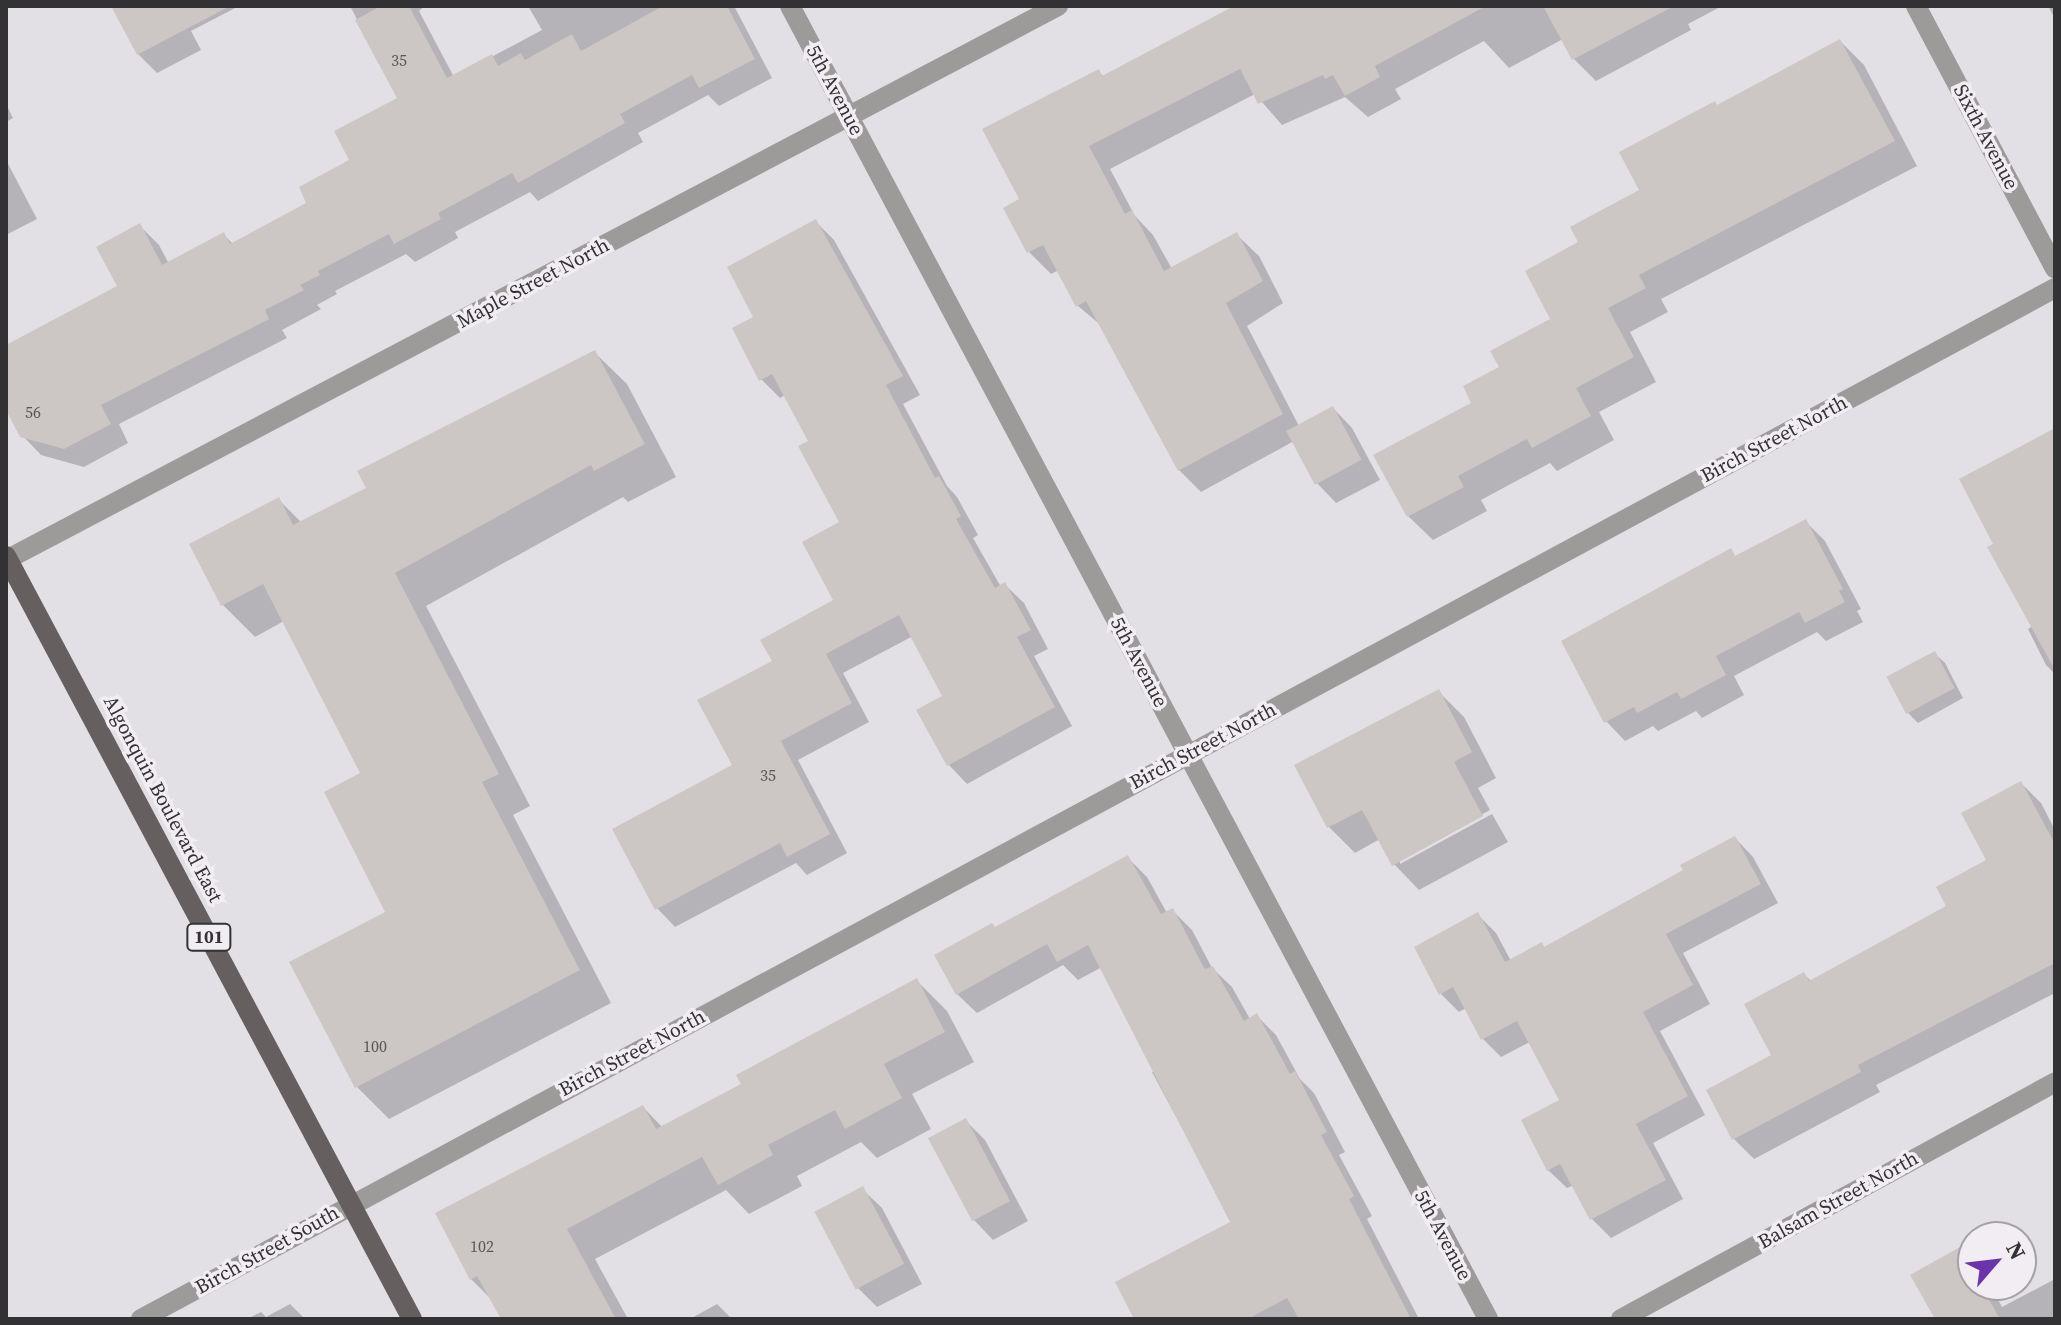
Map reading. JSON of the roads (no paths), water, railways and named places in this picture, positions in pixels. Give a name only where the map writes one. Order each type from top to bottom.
[{"type":"main road","name":"Algonquin Boulevard East","points":[[7,558],[412,1319]]},
{"type":"street","name":"5th Avenue","points":[[790,6],[1488,1319]]},
{"type":"street","name":"Maple Street North","points":[[7,558],[1058,6]]},
{"type":"street","name":"Sixth Avenue","points":[[1916,6],[2055,268]]},
{"type":"street","name":"Birch Street North","points":[[351,1204],[2055,288]]},
{"type":"street","name":"Balsam Street North","points":[[1621,1319],[2055,1082]]},
{"type":"street","name":"Birch Street South","points":[[141,1319],[351,1204]]}]
